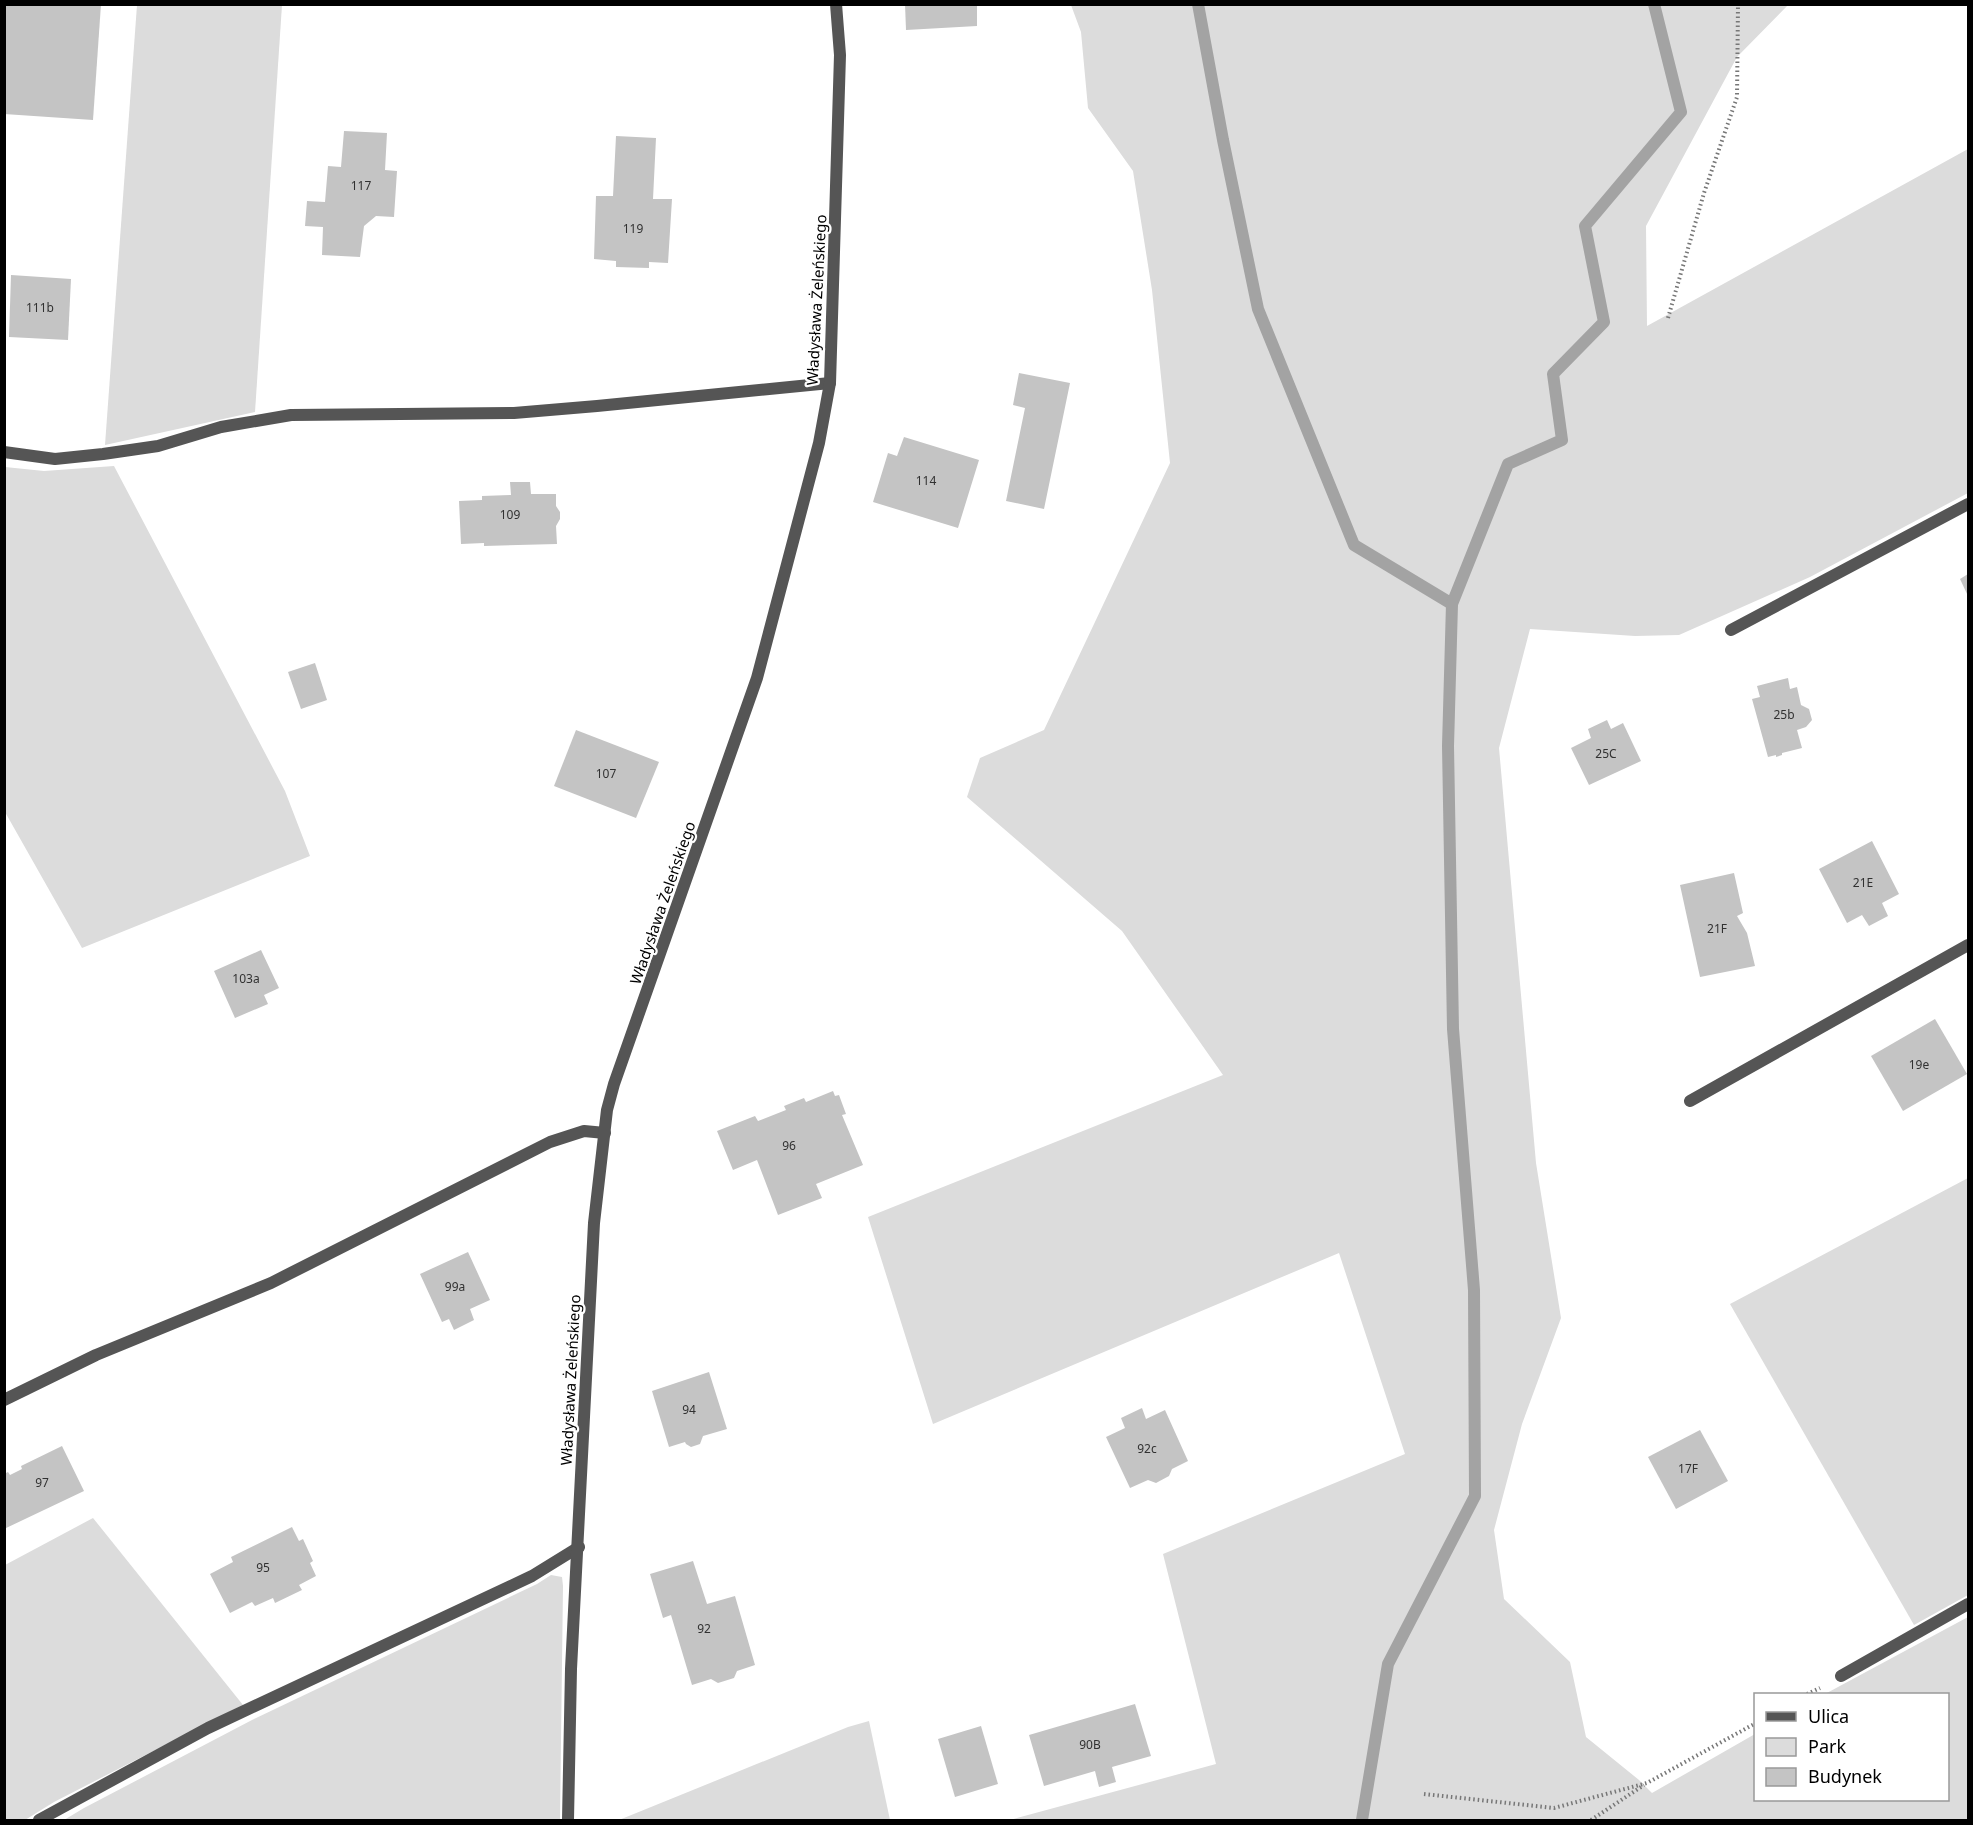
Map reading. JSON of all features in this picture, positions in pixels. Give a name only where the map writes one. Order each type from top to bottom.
[{"type":"street","name":"Władysława Żeleńskiego","points":[[568,1821],[571,1669],[579,1547],[586,1365],[593,1247],[607,1110],[614,1084],[757,678],[819,443],[830,383],[840,55],[836,4]]},
{"type":"street","points":[[4,452],[55,459],[103,454],[159,446],[221,427],[291,415],[514,413],[830,383]]},
{"type":"street","points":[[1731,630],[1968,504]]},
{"type":"street","points":[[1690,1101],[1968,945]]},
{"type":"street","points":[[4,1400],[96,1355],[271,1283],[550,1142],[584,1131],[605,1133]]},
{"type":"street","points":[[39,1821],[208,1728],[532,1576],[579,1547]]},
{"type":"street","points":[[1841,1676],[1968,1604]]},
{"type":"path","points":[[1668,318],[1704,193],[1737,97],[1738,4]]},
{"type":"path","points":[[1591,1821],[1647,1782],[1754,1724]]},
{"type":"path","points":[[1424,1794],[1554,1808],[1647,1782]]},
{"type":"green space","points":[[137,5],[282,5],[255,412],[105,445]]},
{"type":"green space","points":[[1071,5],[1788,5],[1737,57],[1646,226],[1647,326],[1968,149],[1968,493],[1810,577],[1679,635],[1635,636],[1530,629],[1499,748],[1536,1163],[1561,1318],[1522,1424],[1494,1530],[1504,1599],[1570,1662],[1586,1737],[1652,1793],[1754,1735],[1754,1801],[1949,1801],[1949,1693],[1827,1693],[1968,1617],[1968,1820],[1010,1820],[1216,1764],[1163,1554],[1405,1454],[1339,1253],[933,1424],[868,1217],[1223,1075],[1122,931],[967,797],[980,758],[1044,730],[1170,463],[1152,290],[1133,171],[1088,108],[1081,32]]},
{"type":"green space","points":[[114,466],[285,791],[310,856],[82,948],[5,812],[5,467],[44,471]]},
{"type":"green space","points":[[1968,1178],[1968,1595],[1914,1625],[1730,1304]]},
{"type":"green space","points":[[93,1518],[243,1705],[54,1802],[25,1820],[5,1820],[5,1565]]},
{"type":"green space","points":[[551,1575],[562,1577],[563,1586],[560,1820],[64,1820],[252,1720],[537,1584]]},
{"type":"green space","points":[[869,1721],[890,1820],[619,1820],[848,1727]]},
{"type":"building","points":[[5,4],[101,4],[93,120],[4,114]]},
{"type":"building","points":[[905,4],[977,4],[977,26],[906,30]]},
{"type":"building","points":[[344,131],[387,133],[385,170],[397,171],[394,217],[376,216],[364,226],[360,257],[322,255],[323,227],[305,226],[307,201],[325,202],[328,166],[341,167]]},
{"type":"building","points":[[616,136],[656,138],[653,199],[672,199],[668,263],[649,262],[649,268],[616,267],[616,261],[594,259],[596,196],[613,196]]},
{"type":"building","points":[[11,275],[71,279],[68,340],[9,337]]},
{"type":"building","points":[[1019,373],[1070,383],[1044,509],[1006,501],[1025,408],[1013,405]]},
{"type":"building","points":[[904,437],[979,460],[958,528],[873,502],[888,453],[897,456]]},
{"type":"building","points":[[510,482],[530,482],[531,494],[556,494],[556,506],[560,512],[560,519],[556,526],[557,544],[484,546],[484,543],[461,544],[459,501],[482,500],[482,496],[511,495]]},
{"type":"building","points":[[1968,574],[1968,596],[1960,579]]},
{"type":"building","points":[[315,663],[327,700],[301,709],[288,672]]},
{"type":"building","points":[[1788,678],[1790,689],[1797,687],[1801,705],[1809,709],[1812,720],[1806,727],[1797,730],[1802,748],[1782,753],[1776,757],[1776,755],[1768,757],[1752,699],[1760,697],[1757,686]]},
{"type":"building","points":[[1607,720],[1611,729],[1623,723],[1641,761],[1589,785],[1571,748],[1591,738],[1588,729]]},
{"type":"building","points":[[576,730],[659,762],[636,818],[554,786]]},
{"type":"building","points":[[1872,841],[1899,894],[1882,903],[1888,916],[1869,926],[1862,915],[1847,923],[1819,869]]},
{"type":"building","points":[[1734,873],[1743,913],[1737,916],[1747,933],[1755,966],[1700,977],[1680,885]]},
{"type":"building","points":[[261,950],[279,988],[264,995],[268,1004],[235,1018],[214,971]]},
{"type":"building","points":[[1935,1019],[1967,1074],[1903,1111],[1871,1056]]},
{"type":"building","points":[[833,1091],[835,1096],[839,1095],[846,1114],[842,1115],[863,1165],[816,1184],[822,1198],[778,1215],[757,1160],[733,1170],[717,1131],[755,1116],[758,1121],[786,1110],[784,1106],[804,1098],[806,1102]]},
{"type":"building","points":[[468,1252],[490,1300],[470,1309],[474,1320],[454,1330],[449,1319],[442,1322],[420,1274]]},
{"type":"building","points":[[709,1372],[727,1429],[703,1436],[700,1444],[691,1447],[685,1442],[669,1447],[652,1391]]},
{"type":"building","points":[[1142,1408],[1146,1419],[1165,1410],[1188,1461],[1172,1469],[1169,1476],[1156,1483],[1148,1480],[1130,1488],[1106,1437],[1125,1428],[1121,1418]]},
{"type":"building","points":[[1700,1430],[1728,1481],[1676,1509],[1648,1457]]},
{"type":"building","points":[[62,1446],[84,1491],[4,1529],[4,1474],[8,1472],[10,1475],[22,1469],[21,1466]]},
{"type":"building","points":[[292,1527],[299,1541],[303,1539],[313,1561],[310,1563],[316,1576],[299,1585],[302,1590],[275,1603],[273,1598],[255,1606],[252,1602],[230,1613],[210,1574],[233,1562],[231,1557]]},
{"type":"building","points":[[693,1561],[707,1604],[735,1596],[755,1665],[737,1671],[734,1678],[718,1683],[711,1679],[692,1685],[671,1615],[663,1618],[650,1574]]},
{"type":"building","points":[[1135,1704],[1151,1756],[1112,1767],[1116,1782],[1099,1787],[1095,1771],[1044,1786],[1029,1735]]},
{"type":"building","points":[[981,1726],[998,1784],[955,1797],[938,1739]]},
{"type":"waterway","points":[[1198,4],[1258,309],[1354,545],[1452,604]]},
{"type":"waterway","points":[[1362,1820],[1388,1664],[1475,1496],[1474,1290],[1453,1029],[1448,746],[1452,604],[1508,464],[1562,440],[1553,374],[1604,322],[1585,226],[1681,112],[1654,4]]}]
